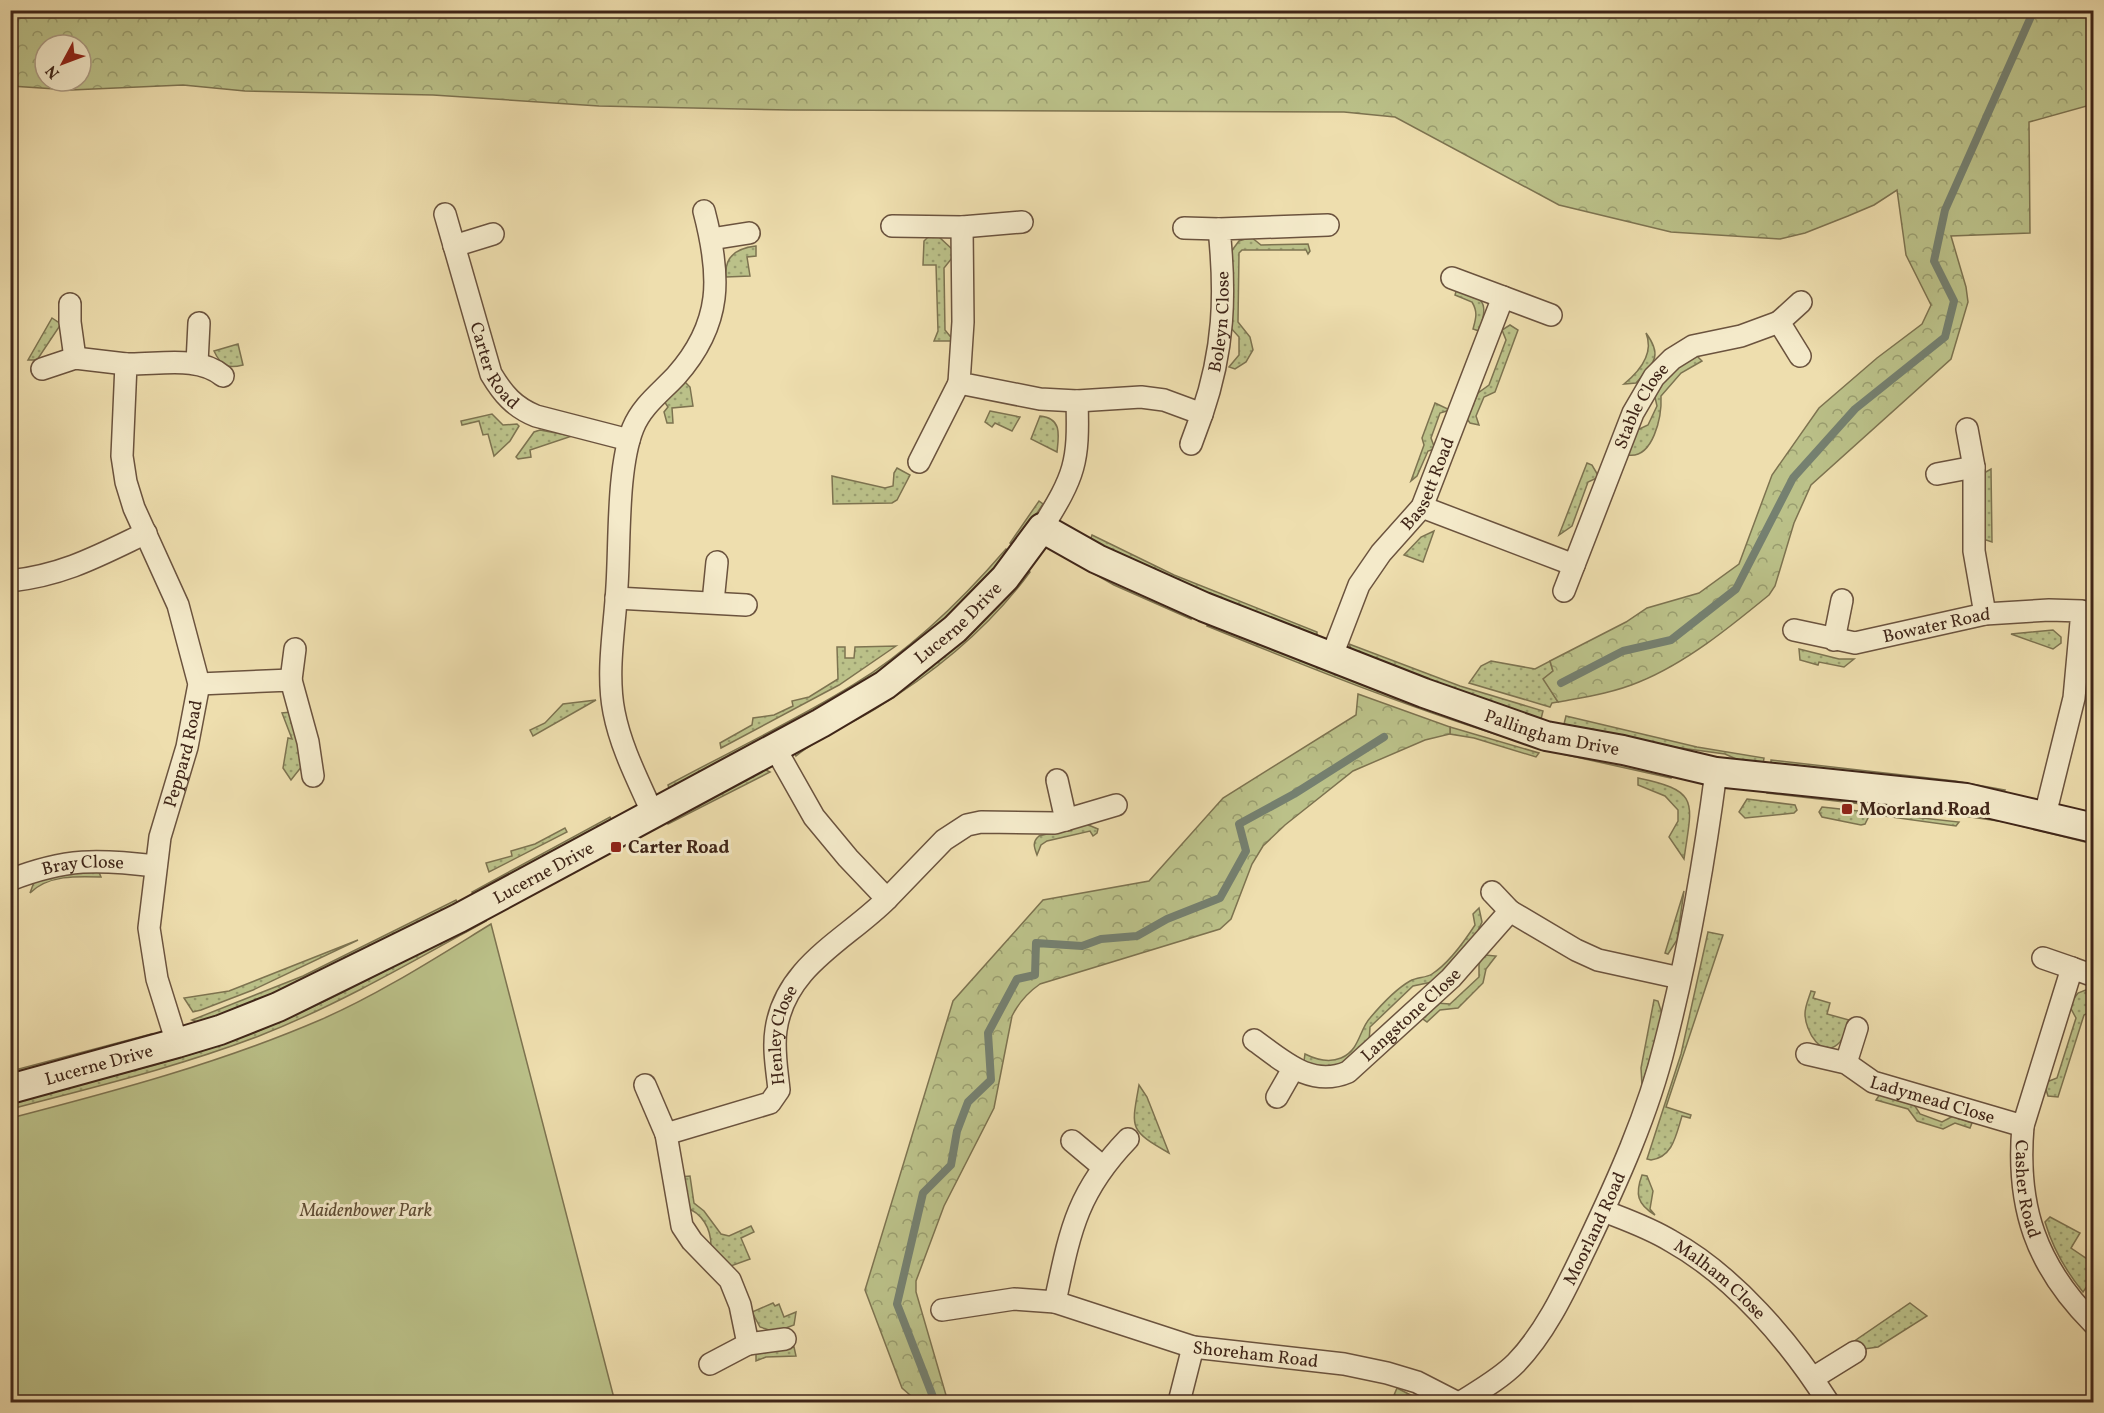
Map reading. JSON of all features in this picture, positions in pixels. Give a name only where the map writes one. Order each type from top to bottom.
[{"type":"street","points":[[653,813],[626,754],[614,710],[612,686],[616,598],[629,440],[643,410],[692,356],[705,332],[715,296],[711,238],[704,211]]},
{"type":"street","name":"Carter Road","points":[[445,214],[491,374],[504,396],[523,410],[536,416],[629,440]]},
{"type":"street","points":[[892,226],[962,227],[1022,222]]},
{"type":"street","points":[[1185,228],[1328,225]]},
{"type":"street","points":[[919,462],[959,383],[963,322],[962,227]]},
{"type":"street","name":"Boleyn Close","points":[[1191,444],[1215,376],[1222,335],[1222,271],[1219,229]]},
{"type":"street","points":[[711,238],[748,233]]},
{"type":"street","points":[[454,246],[493,234]]},
{"type":"street","points":[[1452,278],[1551,315]]},
{"type":"street","name":"Bassett Road","points":[[1331,658],[1359,585],[1382,553],[1422,507],[1503,297]]},
{"type":"street","name":"Stable Close","points":[[1564,591],[1637,405],[1654,377],[1672,358],[1693,346],[1741,336],[1779,322],[1801,302]]},
{"type":"street","points":[[70,304],[70,332],[75,358]]},
{"type":"street","points":[[1779,322],[1800,356]]},
{"type":"street","points":[[197,363],[199,323]]},
{"type":"street","points":[[42,369],[75,358],[126,364],[197,363],[214,369],[223,376]]},
{"type":"street","name":"Peppard Road","points":[[126,364],[122,456],[129,491],[178,605],[199,684],[195,717],[166,808],[149,928],[152,953],[177,1043]]},
{"type":"street","points":[[959,383],[1008,395],[1077,401],[1141,397],[1164,400],[1202,414]]},
{"type":"street","points":[[1042,528],[1067,488],[1074,469],[1078,444],[1077,401]]},
{"type":"street","points":[[1967,429],[1974,467],[1974,551],[1985,614]]},
{"type":"street","points":[[1937,474],[1974,467]]},
{"type":"street","points":[[1422,507],[1574,566]]},
{"type":"street","name":"Pallingham Drive","points":[[1042,528],[1131,576],[1331,658],[1546,736],[1623,750],[1716,772],[1966,798],[2044,814],[2094,828]]},
{"type":"street","name":"Lucerne Drive","points":[[10,1089],[177,1043],[247,1020],[327,985],[775,748],[856,703],[908,669],[988,597],[1042,528]]},
{"type":"street","points":[[10,581],[43,578],[67,570],[146,533]]},
{"type":"street","points":[[713,602],[717,562]]},
{"type":"street","points":[[616,598],[746,605]]},
{"type":"street","points":[[1834,640],[1842,600]]},
{"type":"street","name":"Bowater Road","points":[[1794,630],[1855,643],[1985,614],[2049,610],[2088,611],[2074,698],[2044,814]]},
{"type":"street","points":[[295,649],[291,680],[308,742],[313,776]]},
{"type":"street","points":[[199,684],[291,680]]},
{"type":"street","points":[[775,748],[814,817],[848,858],[887,899]]},
{"type":"street","name":"Moorland Road","points":[[1461,1402],[1504,1374],[1530,1345],[1575,1271],[1604,1211],[1648,1101],[1665,1045],[1692,920],[1716,772]]},
{"type":"street","points":[[1057,780],[1066,820]]},
{"type":"street","name":"Henley Close","points":[[666,1134],[761,1106],[776,1097],[779,1090],[776,1032],[779,1015],[793,984],[815,959],[864,922],[944,840],[967,825],[981,822],[1043,823],[1066,820],[1116,805]]},
{"type":"street","name":"Bray Close","points":[[10,880],[69,862],[108,860],[156,866]]},
{"type":"street","points":[[1492,892],[1510,911],[1575,950],[1598,960],[1680,978]]},
{"type":"street","name":"Langstone Close","points":[[1254,1040],[1293,1069],[1317,1077],[1329,1078],[1348,1072],[1451,978],[1510,911]]},
{"type":"street","points":[[2043,958],[2094,976]]},
{"type":"street","name":"Casher Road","points":[[2072,968],[2023,1126],[2022,1177],[2035,1240],[2062,1290],[2094,1324]]},
{"type":"street","points":[[1846,1063],[1857,1029]]},
{"type":"street","name":"Ladymead Close","points":[[1807,1054],[1846,1063],[1873,1082],[2023,1126]]},
{"type":"street","points":[[1277,1097],[1293,1069]]},
{"type":"street","points":[[645,1085],[666,1134],[682,1226],[692,1241],[730,1280],[740,1305],[748,1344]]},
{"type":"street","points":[[1056,1302],[1075,1215],[1092,1182],[1128,1139]]},
{"type":"street","points":[[1072,1141],[1103,1167]]},
{"type":"street","name":"Malham Close","points":[[1604,1211],[1673,1242],[1707,1267],[1756,1310],[1813,1378],[1828,1402]]},
{"type":"street","name":"Shoreham Road","points":[[942,1310],[1014,1299],[1056,1302],[1193,1347],[1344,1364],[1387,1373],[1417,1382],[1456,1402]]},
{"type":"street","points":[[710,1364],[748,1344],[785,1339]]},
{"type":"street","points":[[1179,1402],[1193,1347]]},
{"type":"street","points":[[1813,1378],[1855,1352]]},
{"type":"green space","points":[[194,10],[2093,11],[2094,104],[2029,122],[2030,233],[1951,236],[1966,287],[1968,302],[1951,359],[1811,485],[1794,523],[1775,586],[1769,595],[1691,655],[1674,665],[1619,689],[1558,702],[1543,679],[1553,671],[1550,661],[1626,622],[1647,608],[1699,593],[1739,564],[1772,475],[1819,408],[1877,358],[1922,324],[1931,305],[1906,255],[1897,190],[1874,205],[1848,216],[1805,233],[1780,239],[1671,232],[1559,205],[1395,117],[1344,112],[791,110],[599,106],[433,95],[245,91],[183,85],[93,89],[93,33],[33,33],[33,87],[11,86],[11,12]]},
{"type":"green space","points":[[930,235],[939,237],[952,249],[952,258],[944,268],[945,330],[954,341],[934,341],[938,331],[936,265],[923,265],[924,241]]},
{"type":"green space","points":[[1251,237],[1261,245],[1308,244],[1310,251],[1308,254],[1306,250],[1242,250],[1239,253],[1238,322],[1250,337],[1253,350],[1246,362],[1235,369],[1229,367],[1239,355],[1239,337],[1230,327],[1230,253],[1239,241]]},
{"type":"green space","points":[[756,246],[756,256],[747,257],[750,276],[726,277],[727,264],[733,255],[743,249]]},
{"type":"green space","points":[[1457,288],[1482,302],[1484,313],[1479,331],[1473,329],[1476,315],[1472,302],[1455,295]]},
{"type":"green space","points":[[52,318],[61,324],[37,360],[28,360]]},
{"type":"green space","points":[[1510,325],[1518,330],[1495,392],[1484,397],[1476,416],[1479,425],[1470,423],[1467,419],[1478,393],[1489,385],[1506,340],[1502,330]]},
{"type":"green space","points":[[1646,333],[1654,348],[1652,364],[1636,383],[1624,384],[1644,361],[1648,348]]},
{"type":"green space","points":[[238,344],[243,365],[233,367],[225,365],[214,351]]},
{"type":"green space","points":[[1696,355],[1702,361],[1681,373],[1661,396],[1658,425],[1650,444],[1637,454],[1628,455],[1637,430],[1648,425],[1657,406],[1654,393],[1676,367]]},
{"type":"green space","points":[[685,382],[690,387],[693,406],[672,408],[673,423],[667,423],[664,412],[668,407],[664,401]]},
{"type":"green space","points":[[1435,403],[1450,410],[1440,413],[1431,438],[1435,449],[1428,451],[1417,476],[1411,481],[1424,445],[1422,438]]},
{"type":"green space","points":[[990,411],[1020,417],[1012,431],[995,423],[992,427],[985,422]]},
{"type":"green space","points":[[492,414],[503,425],[517,424],[519,426],[510,441],[494,456],[488,434],[483,435],[479,421],[462,425],[461,421]]},
{"type":"green space","points":[[1040,416],[1052,420],[1058,428],[1057,452],[1031,439]]},
{"type":"green space","points":[[540,430],[572,436],[530,450],[531,457],[518,459],[516,457],[534,432]]},
{"type":"green space","points":[[1587,463],[1592,465],[1599,477],[1588,482],[1572,526],[1559,535]]},
{"type":"green space","points":[[897,468],[910,475],[897,500],[892,503],[833,504],[832,476],[885,488],[893,486],[894,473]]},
{"type":"green space","points":[[1991,469],[1992,542],[1983,539],[1984,473]]},
{"type":"green space","points":[[1039,501],[1043,504],[1015,546],[1010,543]]},
{"type":"green space","points":[[1434,531],[1423,562],[1404,555],[1421,537]]},
{"type":"green space","points":[[1092,535],[1174,575],[1317,632],[1317,635],[1291,631],[1090,541]]},
{"type":"green space","points":[[1006,549],[1010,553],[972,596],[886,670],[682,785],[669,788],[668,785],[807,712],[874,671],[935,623]]},
{"type":"green space","points":[[1070,554],[1191,613],[1191,619],[1114,585],[1068,559]]},
{"type":"green space","points":[[1027,569],[1030,572],[997,612],[939,665],[897,695],[814,743],[796,756],[794,752]]},
{"type":"green space","points":[[1211,621],[1534,746],[1451,720],[1328,675],[1207,626]]},
{"type":"green space","points":[[2053,630],[2061,637],[2061,643],[2053,649],[2011,634]]},
{"type":"green space","points":[[1349,644],[1460,686],[1543,711],[1541,719],[1481,701],[1353,653]]},
{"type":"green space","points":[[896,646],[839,685],[721,748],[720,743],[752,725],[753,718],[774,715],[793,706],[792,701],[809,697],[838,679],[837,647],[845,647],[845,658],[854,658],[855,647]]},
{"type":"green space","points":[[1799,649],[1839,659],[1854,659],[1844,667],[1819,662],[1818,665],[1800,660]]},
{"type":"green space","points":[[1491,661],[1535,669],[1550,661],[1553,671],[1544,679],[1558,702],[1552,703],[1550,707],[1469,683],[1481,666]]},
{"type":"green space","points":[[1358,694],[1450,727],[1450,734],[1425,740],[1353,771],[1285,825],[1263,846],[1252,864],[1231,919],[1220,929],[1040,984],[1017,1006],[1012,1016],[994,1108],[944,1206],[916,1281],[916,1292],[948,1402],[918,1402],[902,1388],[865,1290],[953,1001],[1043,900],[1149,881],[1223,798],[1356,715]]},
{"type":"green space","points":[[596,700],[533,736],[530,730],[545,723],[563,704]]},
{"type":"green space","points":[[291,712],[302,766],[291,780],[283,768],[288,738],[292,739],[282,713]]},
{"type":"green space","points":[[1566,716],[1697,747],[1764,758],[1763,764],[1743,762],[1725,754],[1636,742],[1564,724]]},
{"type":"green space","points":[[1450,727],[1539,753],[1536,757],[1474,738],[1450,734]]},
{"type":"green space","points":[[1564,748],[1671,774],[1671,778],[1562,754]]},
{"type":"green space","points":[[1771,760],[1955,781],[2005,790],[2003,793],[1771,766]]},
{"type":"green space","points":[[764,769],[770,772],[668,824],[665,819]]},
{"type":"green space","points":[[1638,778],[1673,788],[1688,802],[1690,812],[1684,859],[1669,837],[1678,821],[1678,810],[1665,796],[1638,785]]},
{"type":"green space","points":[[1767,788],[1964,810],[2093,839],[2093,844],[2005,822],[1767,793]]},
{"type":"green space","points":[[1747,799],[1795,805],[1797,810],[1794,813],[1745,818],[1739,812]]},
{"type":"green space","points":[[1822,807],[1959,822],[1956,826],[1870,814],[1865,824],[1861,825],[1822,817],[1819,812]]},
{"type":"green space","points":[[610,817],[612,822],[474,897],[472,892]]},
{"type":"green space","points":[[1086,824],[1098,829],[1097,833],[1093,836],[1090,831],[1047,841],[1041,845],[1037,855],[1034,845],[1039,836]]},
{"type":"green space","points":[[565,828],[567,832],[489,872],[486,863],[512,856],[511,851],[535,844]]},
{"type":"green space","points":[[98,870],[101,877],[54,880],[37,887],[30,893],[34,882],[57,874]]},
{"type":"green space","points":[[1684,891],[1677,940],[1668,954],[1665,953]]},
{"type":"green space","points":[[456,900],[458,905],[306,981],[200,1023],[192,1020],[303,976]]},
{"type":"green space","points":[[1479,908],[1482,922],[1476,935],[1432,982],[1413,986],[1370,1027],[1369,1043],[1346,1060],[1331,1067],[1314,1066],[1304,1061],[1305,1054],[1327,1060],[1341,1058],[1352,1050],[1366,1023],[1399,988],[1410,981],[1432,974],[1450,958],[1475,925],[1473,914]]},
{"type":"green space","points":[[484,917],[486,921],[374,982],[317,1011],[259,1036],[167,1067],[11,1109],[11,1102],[168,1061],[260,1030],[346,991]]},
{"type":"green space","name":"Maidenbower Park","points":[[491,924],[615,1402],[11,1402],[11,1118],[206,1063],[320,1020],[407,975]]},
{"type":"green space","points":[[1708,932],[1723,935],[1666,1107],[1691,1115],[1690,1118],[1682,1116],[1672,1144],[1664,1155],[1651,1160],[1647,1159],[1681,1054]]},
{"type":"green space","points":[[358,940],[253,990],[201,1010],[193,1012],[184,998],[229,991]]},
{"type":"green space","points":[[1485,955],[1496,956],[1486,969],[1483,983],[1458,1008],[1440,1010],[1427,1022],[1423,1019],[1423,1014],[1436,1003],[1450,1004],[1479,977],[1479,962]]},
{"type":"green space","points":[[2093,987],[2093,1001],[2090,1003],[2088,1013],[2084,1015],[2058,1097],[2048,1096],[2044,1083],[2057,1078],[2076,1018],[2069,1005],[2078,993]]},
{"type":"green space","points":[[1811,991],[1815,992],[1813,998],[1830,1003],[1827,1014],[1849,1020],[1842,1040],[1833,1047],[1821,1046],[1808,1028],[1805,1011]]},
{"type":"green space","points":[[1654,1000],[1658,1001],[1662,1014],[1642,1086],[1641,1068]]},
{"type":"green space","points":[[151,1034],[147,1039],[11,1076],[11,1071]]},
{"type":"green space","points":[[1139,1085],[1147,1097],[1169,1153],[1146,1139],[1136,1127],[1134,1120]]},
{"type":"green space","points":[[1880,1094],[1913,1103],[1920,1114],[1942,1122],[1953,1116],[1972,1123],[1970,1128],[1955,1123],[1943,1129],[1917,1121],[1908,1109],[1876,1100]]},
{"type":"green space","points":[[1642,1175],[1647,1176],[1653,1191],[1650,1209],[1655,1215],[1644,1207],[1639,1198]]},
{"type":"green space","points":[[690,1176],[694,1203],[704,1211],[721,1234],[729,1236],[751,1226],[754,1232],[741,1238],[750,1259],[731,1266],[711,1246],[707,1227],[701,1217],[685,1207],[680,1177]]},
{"type":"green space","points":[[2050,1217],[2080,1233],[2071,1248],[2093,1263],[2093,1278],[2083,1292],[2065,1267],[2052,1241],[2045,1222]]},
{"type":"green space","points":[[773,1303],[775,1306],[779,1304],[784,1317],[796,1312],[794,1325],[775,1332],[760,1327],[752,1312]]},
{"type":"green space","points":[[1910,1303],[1927,1316],[1878,1347],[1864,1349],[1853,1342]]},
{"type":"green space","points":[[794,1347],[796,1356],[766,1357],[756,1361],[756,1354]]},
{"type":"green space","points":[[1397,1388],[1424,1402],[1401,1402],[1394,1395]]},
{"type":"waterway","points":[[1561,683],[1623,651],[1671,640],[1736,589],[1793,478],[1855,409],[1945,337],[1954,301],[1934,261],[1945,210],[2033,12]]},
{"type":"waterway","points":[[935,1402],[897,1304],[923,1193],[951,1165],[957,1131],[968,1102],[991,1080],[988,1033],[1017,979],[1035,975],[1036,943],[1082,946],[1101,939],[1137,936],[1167,919],[1220,898],[1246,851],[1239,824],[1294,794],[1384,737]]},
{"type":"place","name":"Moorland Road","points":[[1847,809]]},
{"type":"place","name":"Carter Road","points":[[616,847]]}]
